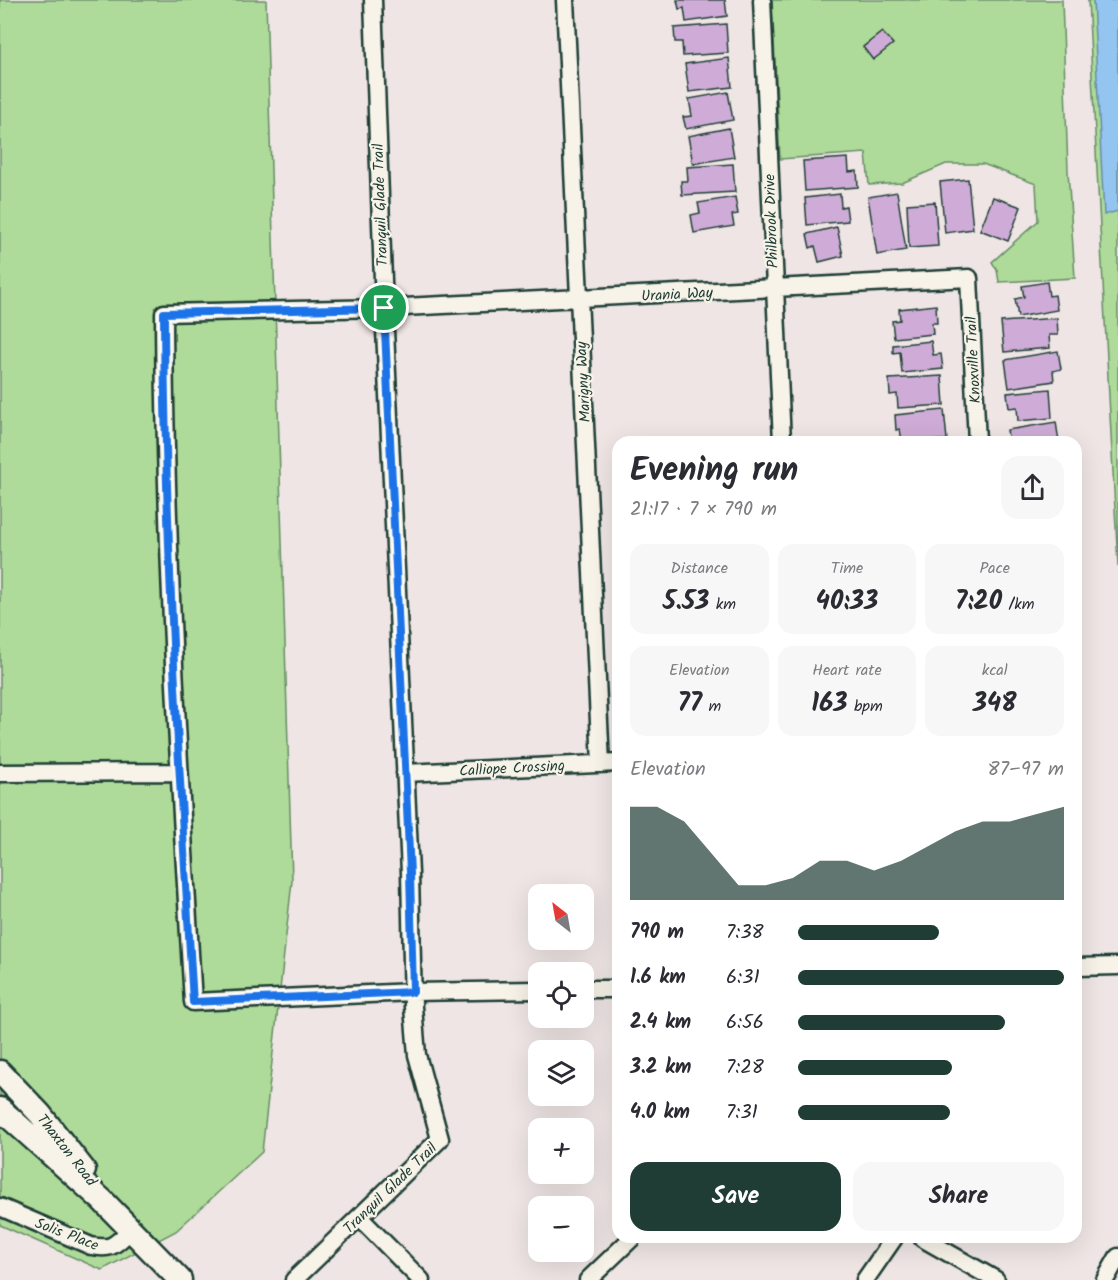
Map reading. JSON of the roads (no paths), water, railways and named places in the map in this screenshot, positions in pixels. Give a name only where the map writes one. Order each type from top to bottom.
[{"type":"main road","name":"Thaxton Road","points":[[0,1072],[40,1114],[130,1231]]},
{"type":"main road","name":"Thaxton Road","points":[[0,1109],[102,1200],[180,1280]]},
{"type":"street","name":"Tranquil Glade Trail","points":[[294,1280],[440,1139],[417,1055],[413,992],[373,0]]},
{"type":"street","name":"Marigny Way","points":[[565,0],[579,299],[610,763]]},
{"type":"street","name":"Philbrook Drive","points":[[762,0],[782,436]]},
{"type":"street","name":"Urania Way","points":[[179,772],[164,313],[384,308],[969,278]]},
{"type":"street","name":"Knoxville Trail","points":[[969,278],[977,436]]},
{"type":"street","name":"Calliope Crossing","points":[[405,772],[610,763]]},
{"type":"street","points":[[0,773],[179,772],[193,1002],[413,992],[528,990]]},
{"type":"street","points":[[1082,968],[1118,966]]},
{"type":"street","points":[[594,989],[612,989]]},
{"type":"street","name":"Solis Place","points":[[0,1207],[91,1246],[106,1249],[130,1231]]},
{"type":"street","points":[[360,1218],[421,1280]]},
{"type":"street","points":[[588,1280],[627,1243]]},
{"type":"street","points":[[866,1280],[891,1243]]},
{"type":"street","points":[[931,1243],[996,1280]]},
{"type":"street","points":[[1105,1280],[1118,1257]]},
{"type":"water","points":[[1093,0],[1118,0],[1118,211],[1104,215]]}]
